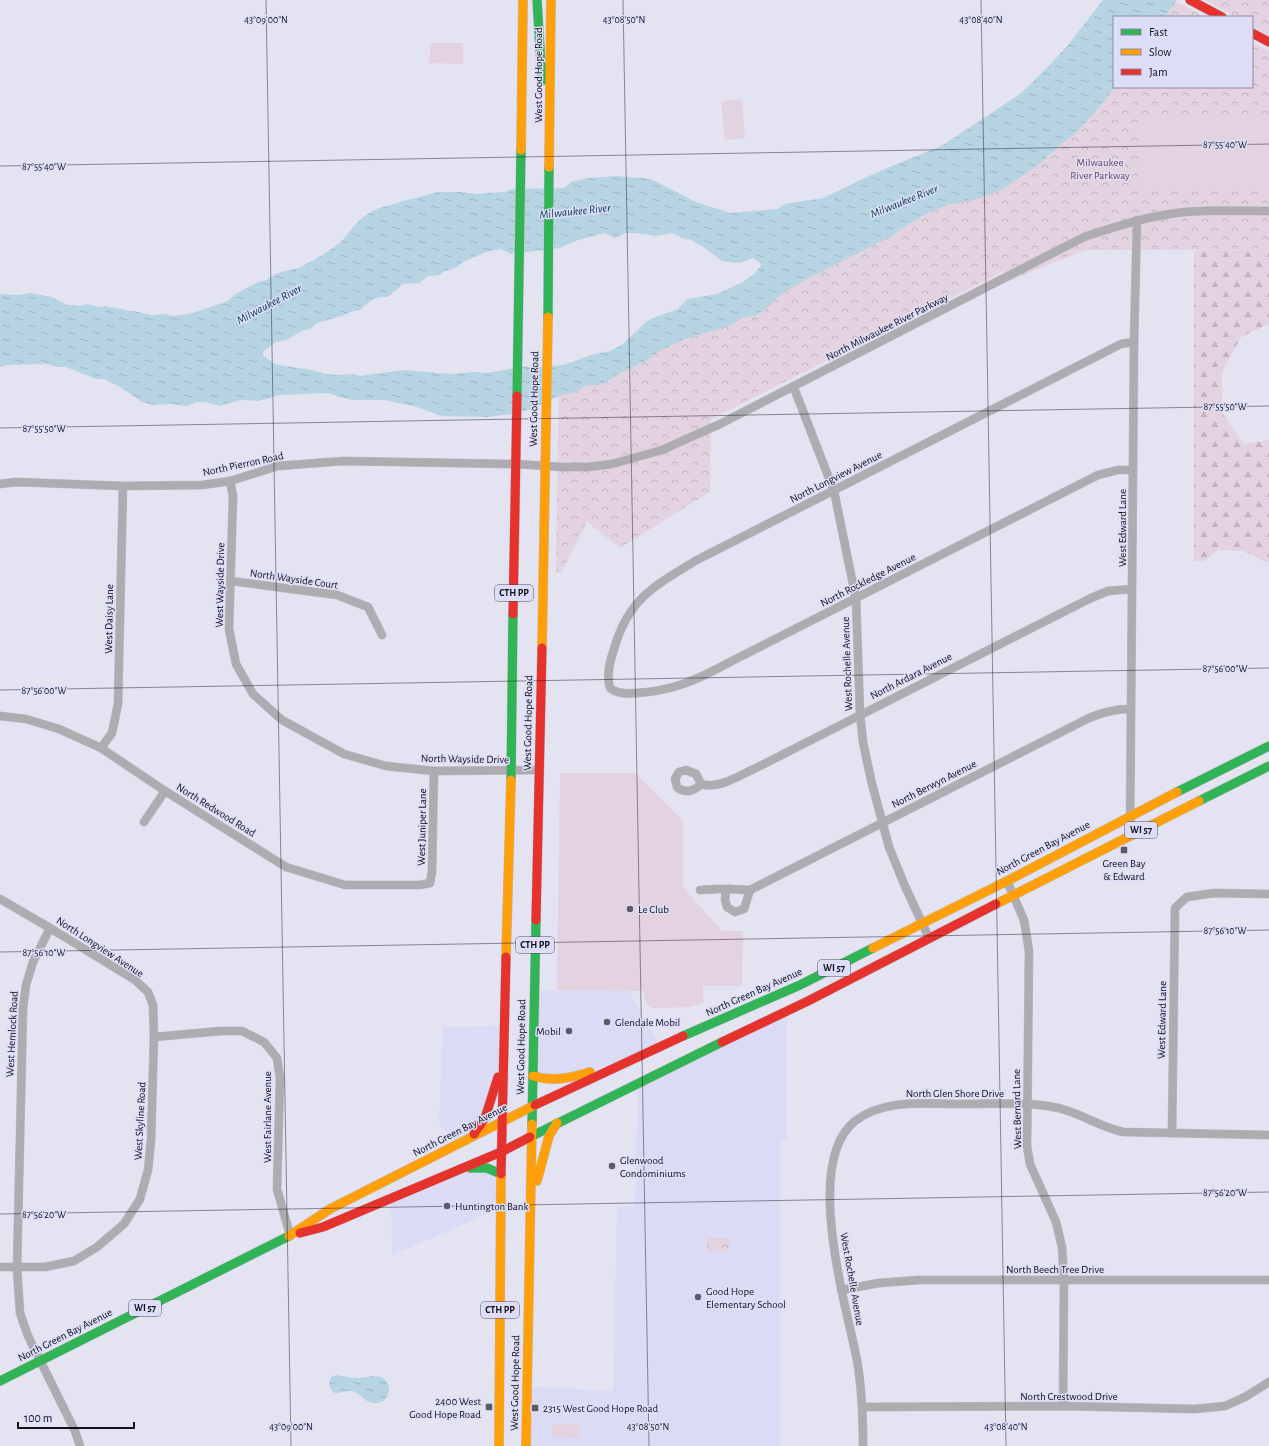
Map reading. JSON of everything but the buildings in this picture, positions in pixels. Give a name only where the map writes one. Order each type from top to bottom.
[{"type":"main road","name":"West Good Hope Road","points":[[500,1446],[501,1152],[511,770],[523,0]]},
{"type":"main road","points":[[537,0],[542,80],[550,112]]},
{"type":"main road","name":"West Good Hope Road","points":[[526,1446],[548,353],[551,0]]},
{"type":"main road","points":[[1192,1],[1220,16]]},
{"type":"main road","points":[[1253,34],[1269,42]]},
{"type":"main road","name":"North Green Bay Avenue","points":[[0,1381],[290,1235],[330,1208],[532,1106],[637,1057],[800,985],[1007,881],[1130,816],[1269,746]]},
{"type":"main road","name":"North Green Bay Avenue","points":[[290,1235],[323,1227],[501,1152],[557,1123],[808,1001],[1130,835],[1269,766]]},
{"type":"main road","points":[[533,1076],[542,1080],[559,1080],[637,1057]]},
{"type":"main road","points":[[470,1138],[485,1118],[503,1062]]},
{"type":"main road","points":[[530,1206],[549,1136],[557,1123]]},
{"type":"main road","points":[[460,1169],[477,1167],[488,1168],[501,1174]]},
{"type":"street","name":"North Milwaukee River Parkway","points":[[516,464],[545,467],[590,467],[612,464],[639,457],[689,439],[794,388],[1084,237],[1136,220],[1170,214],[1191,212],[1269,211]]},
{"type":"street","name":"West Edward Lane","points":[[1130,835],[1136,220]]},
{"type":"street","name":"North Longview Avenue","points":[[610,688],[610,662],[617,639],[632,610],[658,585],[695,561],[1121,344],[1134,342]]},
{"type":"street","name":"West Rochelle Avenue","points":[[794,388],[834,491],[856,598],[860,714],[863,742],[871,780],[889,847],[904,884],[930,938]]},
{"type":"street","name":"North Pierron Road","points":[[0,484],[16,482],[123,486],[202,485],[230,481],[278,466],[343,461],[516,464]]},
{"type":"street","name":"North Rockledge Avenue","points":[[610,688],[617,692],[623,693],[661,691],[690,682],[1098,475],[1118,470],[1133,470]]},
{"type":"street","name":"West Wayside Drive","points":[[230,481],[233,496],[232,581],[229,629],[236,664],[253,694],[282,720]]},
{"type":"street","name":"West Daisy Lane","points":[[101,748],[112,733],[118,704],[123,486]]},
{"type":"street","name":"North Wayside Court","points":[[232,581],[337,595],[368,607],[382,635]]},
{"type":"street","name":"North Ardara Avenue","points":[[701,784],[712,785],[722,783],[737,776],[1091,598],[1108,591],[1132,589]]},
{"type":"street","name":"North Berwyn Avenue","points":[[700,890],[750,890],[1088,718],[1102,712],[1115,709],[1131,709]]},
{"type":"street","name":"North Redwood Road","points":[[0,716],[26,719],[59,729],[101,748],[165,791],[286,867],[345,884],[420,885],[430,883]]},
{"type":"street","name":"North Wayside Drive","points":[[282,720],[344,754],[386,766],[434,771],[539,770]]},
{"type":"street","name":"West Juniper Lane","points":[[430,883],[432,871],[434,771]]},
{"type":"street","points":[[144,822],[165,791]]},
{"type":"street","name":"West Bernard Lane","points":[[1007,881],[1024,920],[1029,951],[1027,1146],[1030,1164],[1056,1222],[1062,1247],[1064,1280],[1064,1406]]},
{"type":"street","points":[[730,890],[726,892],[725,895],[726,903],[730,910],[735,912],[744,909],[750,890]]},
{"type":"street","name":"West Edward Lane","points":[[1172,1133],[1175,908],[1187,896],[1214,894],[1269,894]]},
{"type":"street","name":"North Longview Avenue","points":[[0,899],[135,980],[148,992],[153,1006],[154,1037]]},
{"type":"street","name":"West Hemlock Road","points":[[50,928],[33,962],[26,985],[23,1008],[17,1268],[20,1313],[28,1336],[41,1360],[75,1432],[80,1446]]},
{"type":"street","name":"West Fairlane Avenue","points":[[154,1037],[221,1030],[242,1031],[264,1042],[277,1058],[280,1078],[277,1189],[290,1235]]},
{"type":"street","name":"West Skyline Road","points":[[17,1268],[45,1267],[74,1261],[97,1247],[124,1224],[140,1199],[148,1170],[151,1140],[154,1037]]},
{"type":"street","name":"North Glen Shore Drive","points":[[855,1121],[878,1108],[905,1103],[1027,1104],[1049,1106],[1066,1110],[1079,1114],[1108,1128],[1123,1132],[1269,1135]]},
{"type":"street","name":"West Rochelle Avenue","points":[[855,1121],[844,1133],[840,1141],[831,1170],[832,1225],[834,1253],[857,1362],[863,1407],[863,1446]]},
{"type":"street","points":[[0,1267],[17,1268]]},
{"type":"street","name":"North Beech Tree Drive","points":[[841,1290],[879,1283],[919,1280],[1269,1280]]},
{"type":"street","name":"North Crestwood Drive","points":[[863,1407],[1064,1406],[1195,1409],[1225,1406],[1244,1398],[1269,1382]]},
{"type":"shaded area","points":[[534,990],[629,991],[660,1046],[575,1076],[533,1076]]},
{"type":"shaded area","name":"Good Hope Elementary School","points":[[787,1011],[787,1139],[780,1140],[780,1446],[526,1446],[527,1386],[613,1391],[617,1206],[635,1207],[638,1083]]},
{"type":"shaded area","points":[[504,1026],[503,1062],[485,1118],[455,1146],[439,1123],[443,1027]]},
{"type":"shaded area","points":[[460,1169],[495,1171],[501,1208],[392,1255],[391,1198]]},
{"type":"green space","points":[[1136,0],[1173,0],[1203,16],[1124,16]]},
{"type":"green space","points":[[1205,0],[1269,0],[1269,36],[1253,27],[1253,16],[1234,16]]},
{"type":"green space","points":[[431,43],[463,43],[463,64],[429,63]]},
{"type":"green space","name":"Milwaukee River Parkway","points":[[1253,43],[1269,51],[1269,249],[1085,250],[1004,283],[1004,271],[711,419],[710,492],[620,548],[587,522],[561,573],[556,572],[559,378],[611,360],[1113,88],[1253,88]]},
{"type":"green space","points":[[742,99],[745,138],[725,140],[721,102]]},
{"type":"green space","points":[[1269,117],[1269,187],[1142,188],[1141,118]]},
{"type":"green space","points":[[1269,249],[1269,324],[1241,337],[1222,372],[1222,412],[1244,444],[1269,440],[1269,562],[1265,562],[1244,551],[1218,550],[1204,561],[1194,561],[1194,250]]},
{"type":"green space","name":"Le Club","points":[[560,773],[635,773],[683,821],[683,887],[722,931],[743,931],[742,986],[703,986],[703,1003],[691,1007],[652,1008],[645,1002],[644,991],[557,990]]},
{"type":"green space","points":[[707,1238],[729,1238],[729,1252],[707,1252]]},
{"type":"green space","points":[[552,1424],[580,1425],[580,1438],[552,1437]]},
{"type":"water","name":"Milwaukee River","points":[[1103,0],[1177,0],[1166,16],[1113,16],[1113,88],[1115,88],[1077,132],[1039,164],[1002,190],[977,199],[948,205],[928,213],[890,237],[801,282],[780,295],[763,311],[756,315],[742,318],[729,326],[685,339],[659,351],[648,360],[619,374],[601,385],[587,385],[576,392],[559,396],[531,409],[511,414],[487,417],[441,416],[417,407],[384,400],[352,400],[328,393],[280,395],[259,401],[241,400],[220,406],[205,402],[196,402],[187,406],[170,404],[153,405],[142,402],[122,388],[104,379],[96,379],[66,367],[57,367],[46,364],[8,365],[0,367],[0,294],[19,295],[30,293],[52,297],[67,305],[80,306],[87,304],[100,307],[105,306],[153,315],[165,314],[173,316],[192,313],[228,301],[234,295],[258,282],[266,280],[284,271],[299,268],[324,254],[341,242],[364,216],[379,208],[437,192],[476,194],[504,192],[512,189],[564,188],[571,182],[587,178],[617,176],[651,179],[696,202],[730,213],[778,209],[784,204],[823,198],[873,174],[943,145],[1020,94],[1068,45]],"holes":[[[604,233],[614,238],[626,233],[656,236],[672,233],[702,246],[722,261],[735,263],[753,258],[761,264],[754,274],[743,282],[717,294],[687,299],[678,309],[647,321],[623,344],[610,351],[594,354],[564,365],[537,367],[535,369],[526,366],[486,373],[475,372],[450,374],[403,370],[359,376],[352,374],[326,374],[312,370],[279,365],[273,363],[263,355],[263,352],[274,343],[286,340],[302,331],[310,329],[317,323],[360,310],[372,300],[380,297],[388,297],[403,284],[419,283],[428,276],[440,275],[443,272],[457,267],[463,262],[486,252],[501,249],[511,254],[560,248],[575,241]]]},
{"type":"water","points":[[336,1375],[355,1378],[374,1376],[380,1377],[384,1379],[389,1387],[388,1395],[382,1402],[373,1403],[365,1400],[353,1391],[335,1393],[331,1390],[329,1384],[331,1377]]},
{"type":"traffic: fast","points":[[537,0],[542,81]]},
{"type":"traffic: fast","points":[[517,396],[521,150]]},
{"type":"traffic: fast","points":[[548,317],[549,167]]},
{"type":"traffic: fast","points":[[511,780],[513,614]]},
{"type":"traffic: fast","points":[[1177,792],[1269,746]]},
{"type":"traffic: fast","points":[[1199,801],[1269,766]]},
{"type":"traffic: fast","points":[[532,1124],[536,920]]},
{"type":"traffic: fast","points":[[683,1036],[800,985],[873,948]]},
{"type":"traffic: fast","points":[[530,1137],[722,1042]]},
{"type":"traffic: fast","points":[[470,1168],[487,1168],[501,1174]]},
{"type":"traffic: fast","points":[[0,1381],[289,1236]]},
{"type":"traffic: slow","points":[[521,150],[523,0]]},
{"type":"traffic: slow","points":[[549,167],[551,0]]},
{"type":"traffic: slow","points":[[542,648],[548,317]]},
{"type":"traffic: slow","points":[[506,957],[511,780]]},
{"type":"traffic: slow","points":[[873,948],[1007,881],[1177,792]]},
{"type":"traffic: slow","points":[[996,904],[1199,801]]},
{"type":"traffic: slow","points":[[533,1076],[555,1079],[590,1072]]},
{"type":"traffic: slow","points":[[289,1236],[330,1209],[535,1105]]},
{"type":"traffic: slow","points":[[537,1181],[549,1136],[557,1123]]},
{"type":"traffic: slow","points":[[526,1446],[532,1124]]},
{"type":"traffic: slow","points":[[499,1446],[501,1174]]},
{"type":"traffic: jam","points":[[1190,0],[1220,16]]},
{"type":"traffic: jam","points":[[1253,34],[1269,42]]},
{"type":"traffic: jam","points":[[513,614],[517,396]]},
{"type":"traffic: jam","points":[[536,920],[542,648]]},
{"type":"traffic: jam","points":[[722,1042],[808,1001],[996,904]]},
{"type":"traffic: jam","points":[[501,1174],[506,957]]},
{"type":"traffic: jam","points":[[535,1105],[683,1036]]},
{"type":"traffic: jam","points":[[474,1134],[485,1118],[498,1077]]},
{"type":"traffic: jam","points":[[300,1233],[323,1227],[501,1152],[530,1137]]},
{"type":"place","name":"Green Bay & Edward","points":[[1124,850]]},
{"type":"place","name":"Le Club","points":[[630,909]]},
{"type":"place","name":"Glendale Mobil","points":[[607,1022]]},
{"type":"place","name":"Mobil","points":[[569,1031]]},
{"type":"place","name":"Glenwood Condominiums","points":[[612,1166]]},
{"type":"place","name":"Huntington Bank","points":[[447,1206]]},
{"type":"place","name":"Good Hope Elementary School","points":[[698,1297]]},
{"type":"place","name":"2400 West Good Hope Road","points":[[489,1407]]},
{"type":"place","name":"2315 West Good Hope Road","points":[[535,1408]]}]
